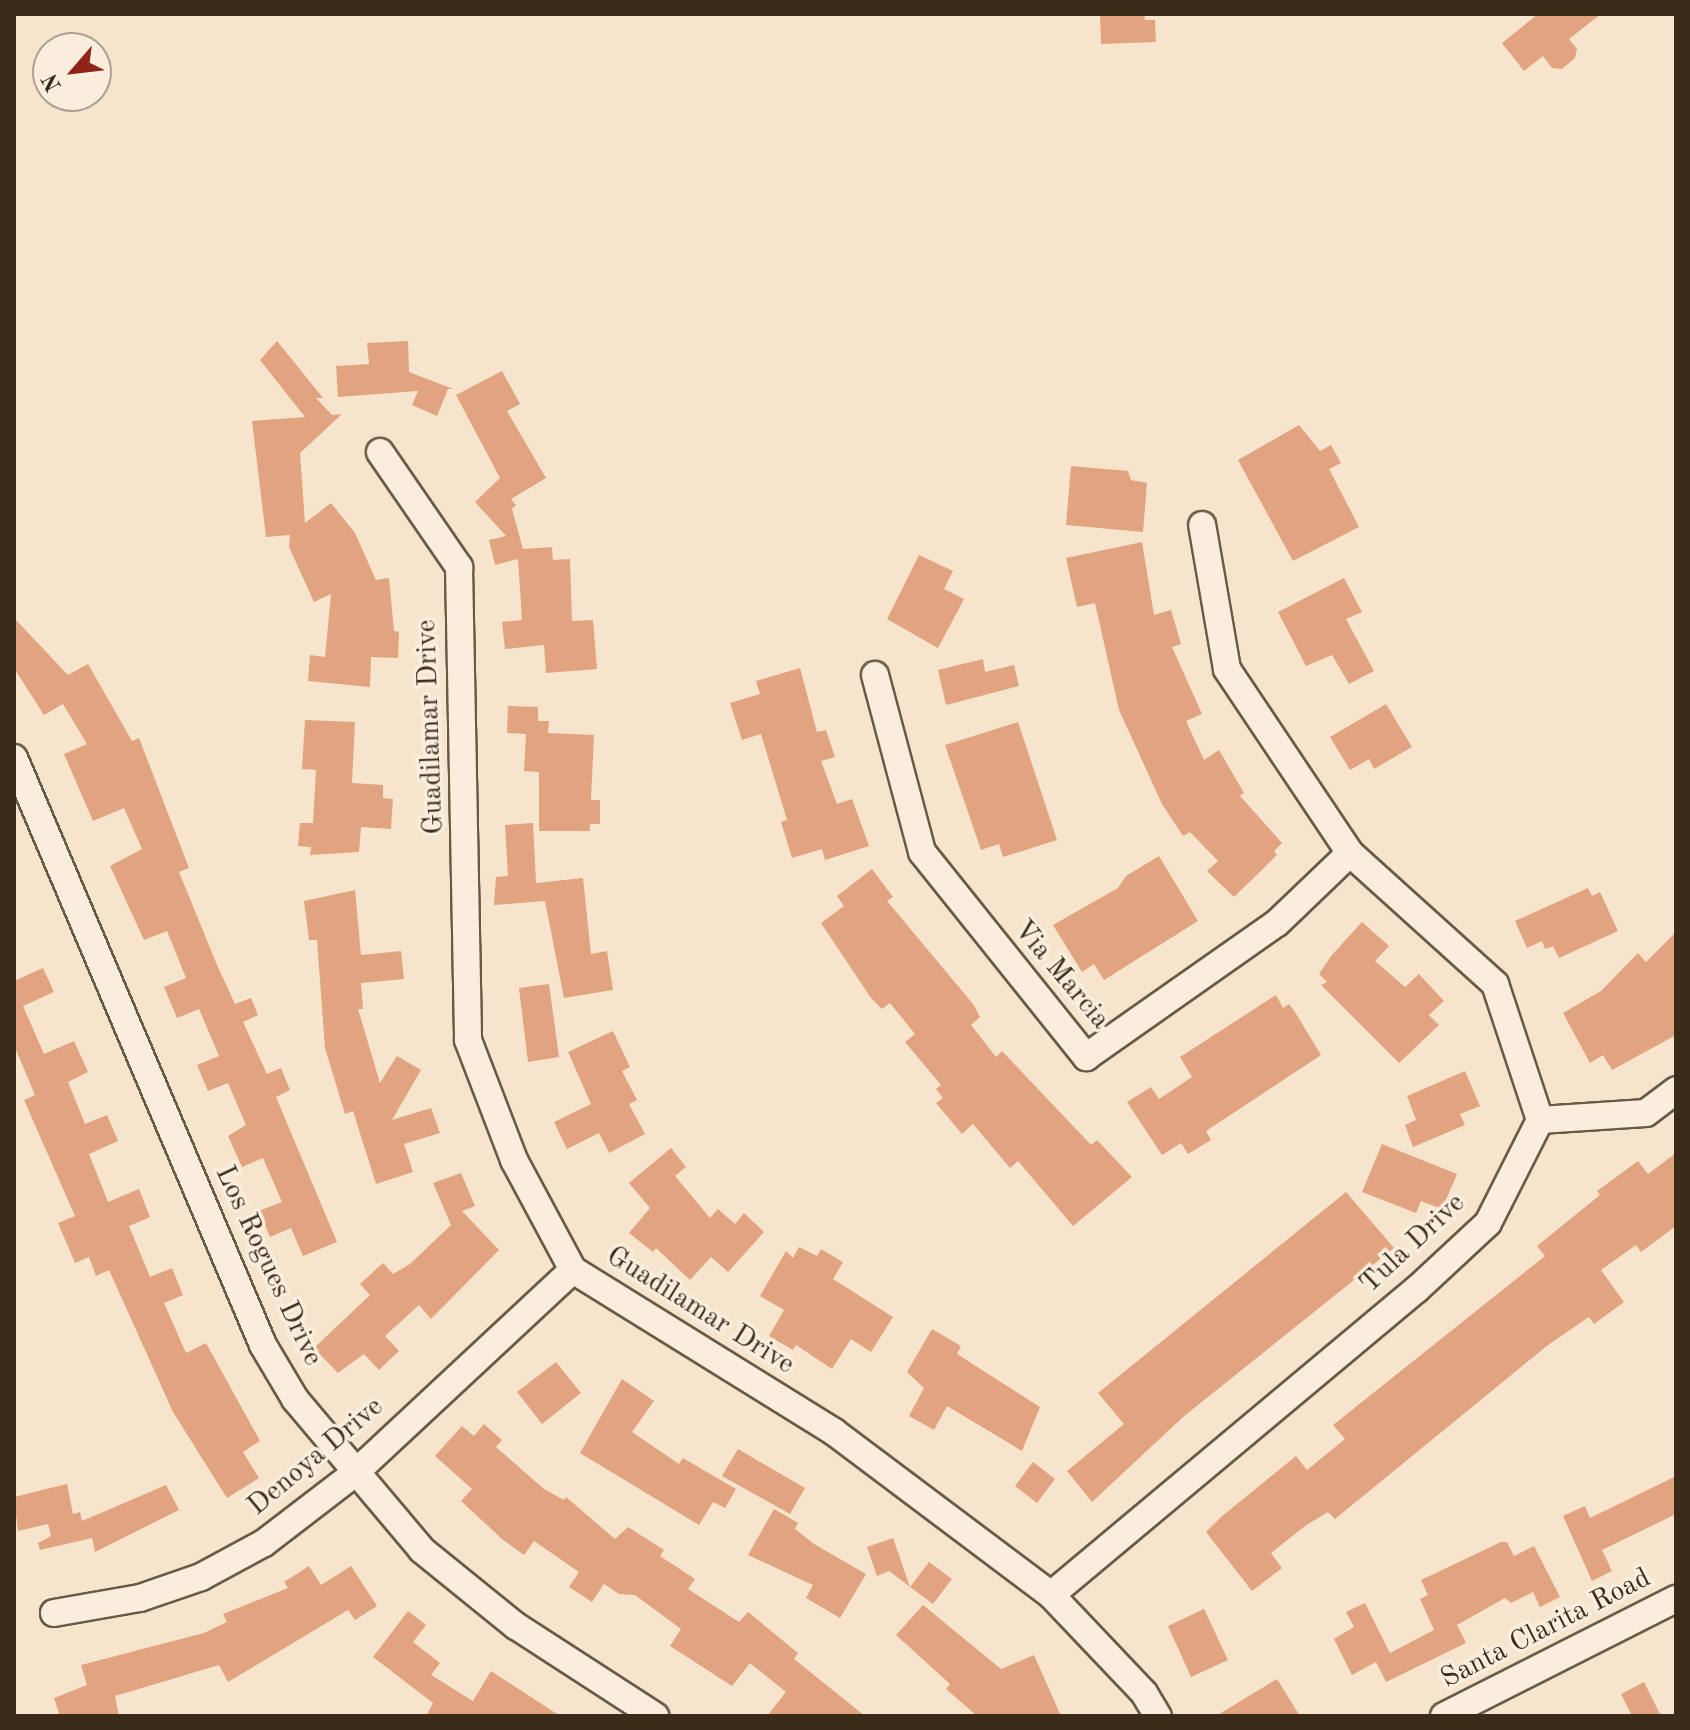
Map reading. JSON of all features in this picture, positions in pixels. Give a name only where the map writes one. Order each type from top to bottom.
[{"type":"street","name":"Guadilamar Drive","points":[[380,452],[459,567],[468,1040],[514,1160],[573,1270],[834,1432],[1051,1595],[1144,1693],[1158,1716]]},
{"type":"street","points":[[1202,525],[1227,669],[1350,853],[1495,984],[1540,1120],[1646,1113],[1676,1090]]},
{"type":"street","name":"Via Marcia","points":[[875,675],[922,852],[1086,1057],[1277,923],[1350,853]]},
{"type":"street","name":"Los Rogues Drive","points":[[14,758],[263,1345],[295,1399],[354,1474],[422,1550],[516,1626],[655,1716]]},
{"type":"street","name":"Tula Drive","points":[[1051,1595],[1416,1290],[1488,1223],[1540,1120]]},
{"type":"street","name":"Denoya Drive","points":[[54,1613],[140,1598],[201,1577],[264,1543],[354,1474],[573,1270]]},
{"type":"street","name":"Santa Clarita Road","points":[[1444,1716],[1676,1599]]},
{"type":"building","points":[[1100,14],[1144,14],[1145,20],[1155,20],[1156,42],[1101,44]]},
{"type":"building","points":[[1538,14],[1601,14],[1569,39],[1577,49],[1575,58],[1562,69],[1552,68],[1543,56],[1524,71],[1502,43]]},
{"type":"building","points":[[277,341],[323,398],[316,398],[332,415],[342,414],[300,453],[305,523],[331,503],[355,533],[376,580],[389,578],[394,631],[399,632],[398,658],[371,657],[370,687],[308,681],[310,655],[325,657],[331,594],[314,602],[289,547],[290,535],[266,537],[252,421],[305,417],[260,360]]},
{"type":"building","points":[[408,341],[409,372],[453,389],[448,389],[437,416],[412,405],[418,391],[338,397],[336,366],[369,364],[367,343]]},
{"type":"building","points":[[502,371],[520,404],[507,411],[546,478],[511,499],[516,505],[512,509],[523,549],[552,547],[553,560],[570,559],[572,621],[593,620],[597,669],[546,673],[544,645],[505,649],[502,622],[522,620],[518,559],[495,565],[489,540],[506,536],[475,502],[500,478],[456,395]]},
{"type":"building","points":[[1299,425],[1320,451],[1331,445],[1341,463],[1329,469],[1359,527],[1293,561],[1238,460]]},
{"type":"building","points":[[1071,466],[1128,471],[1131,480],[1147,483],[1143,532],[1066,525]]},
{"type":"building","points":[[1142,542],[1154,615],[1171,610],[1181,644],[1172,647],[1202,714],[1186,721],[1204,760],[1219,750],[1244,793],[1240,796],[1282,843],[1274,851],[1277,855],[1234,897],[1207,871],[1218,861],[1190,832],[1183,836],[1162,804],[1119,710],[1095,603],[1077,607],[1066,558]]},
{"type":"building","points":[[919,555],[953,571],[944,589],[964,599],[938,648],[887,619]]},
{"type":"building","points":[[1344,578],[1362,612],[1346,619],[1374,671],[1349,684],[1332,655],[1306,666],[1278,612]]},
{"type":"building","points":[[14,618],[68,675],[88,664],[132,741],[139,738],[189,868],[179,872],[217,965],[235,1004],[251,998],[258,1015],[243,1022],[267,1074],[281,1068],[290,1090],[276,1097],[337,1242],[303,1256],[291,1228],[270,1237],[259,1211],[282,1202],[263,1158],[242,1167],[228,1136],[246,1125],[228,1083],[208,1091],[197,1065],[219,1056],[199,1009],[177,1018],[164,987],[186,978],[167,931],[144,940],[110,866],[142,849],[124,808],[93,821],[64,754],[87,744],[63,704],[44,715],[14,668]]},
{"type":"building","points":[[983,659],[985,672],[1014,665],[1019,686],[946,705],[938,670]]},
{"type":"building","points":[[800,668],[817,732],[826,730],[835,757],[821,761],[837,804],[852,799],[869,846],[825,860],[822,849],[792,858],[781,822],[787,820],[761,734],[742,740],[730,703],[760,694],[756,681]]},
{"type":"building","points":[[1386,704],[1412,747],[1374,769],[1369,759],[1350,770],[1330,737]]},
{"type":"building","points":[[508,706],[538,707],[538,721],[549,721],[548,733],[594,735],[591,800],[600,800],[600,824],[590,824],[590,831],[539,831],[539,772],[524,771],[526,734],[507,733]]},
{"type":"building","points":[[305,720],[355,722],[352,783],[383,785],[383,798],[393,799],[391,829],[361,827],[359,852],[310,855],[311,847],[298,846],[300,823],[313,823],[316,770],[302,769]]},
{"type":"building","points":[[1018,722],[1057,840],[1003,857],[999,844],[981,850],[945,745]]},
{"type":"building","points":[[533,823],[536,883],[583,878],[591,954],[607,951],[613,990],[564,998],[545,901],[494,905],[496,877],[508,876],[505,825]]},
{"type":"building","points":[[1159,856],[1198,921],[1104,980],[1094,964],[1082,972],[1053,925],[1118,888],[1126,876]]},
{"type":"building","points":[[872,869],[893,897],[887,901],[973,1004],[980,1017],[971,1025],[996,1057],[1002,1051],[1091,1145],[1097,1140],[1132,1177],[1073,1226],[1018,1161],[1010,1168],[973,1124],[962,1134],[936,1103],[943,1098],[936,1089],[941,1085],[905,1042],[915,1034],[890,1003],[882,1009],[871,998],[821,923],[844,906],[837,896]]},
{"type":"building","points":[[1588,888],[1592,896],[1600,892],[1618,931],[1559,958],[1553,946],[1545,949],[1542,941],[1527,948],[1515,921]]},
{"type":"building","points":[[355,890],[361,955],[401,951],[404,979],[361,983],[363,1009],[358,1009],[380,1083],[397,1056],[421,1070],[392,1120],[431,1108],[440,1133],[404,1144],[413,1172],[376,1184],[353,1111],[345,1114],[325,1048],[317,940],[309,940],[304,901]]},
{"type":"building","points":[[1362,922],[1389,946],[1375,961],[1405,987],[1419,974],[1444,1001],[1429,1015],[1439,1025],[1399,1063],[1321,985],[1327,982],[1319,974]]},
{"type":"building","points":[[1676,932],[1676,1035],[1612,1070],[1603,1055],[1590,1063],[1563,1013],[1601,991],[1638,953],[1646,962]]},
{"type":"building","points":[[43,968],[54,992],[23,1006],[44,1054],[74,1041],[88,1072],[68,1082],[85,1124],[107,1115],[118,1141],[89,1154],[108,1202],[139,1189],[150,1217],[129,1226],[150,1277],[172,1268],[183,1295],[164,1303],[186,1353],[206,1343],[260,1441],[243,1452],[259,1478],[227,1498],[173,1412],[109,1270],[96,1276],[89,1257],[75,1263],[58,1223],[75,1216],[24,1100],[35,1095],[14,1045],[14,981]]},
{"type":"building","points":[[549,984],[559,1057],[528,1062],[519,988]]},
{"type":"building","points":[[1276,995],[1283,1008],[1289,1004],[1295,1012],[1321,1055],[1206,1131],[1211,1140],[1188,1154],[1181,1143],[1162,1155],[1127,1102],[1151,1087],[1159,1099],[1192,1077],[1180,1057]]},
{"type":"building","points":[[613,1031],[630,1067],[622,1071],[637,1100],[629,1104],[645,1134],[609,1153],[599,1133],[567,1149],[554,1122],[591,1104],[568,1052]]},
{"type":"building","points":[[1465,1071],[1480,1106],[1460,1114],[1465,1125],[1413,1147],[1405,1125],[1416,1120],[1407,1096]]},
{"type":"building","points":[[1382,1144],[1457,1174],[1442,1209],[1421,1201],[1416,1213],[1362,1192]]},
{"type":"building","points":[[671,1148],[686,1167],[675,1176],[710,1218],[718,1209],[735,1224],[744,1213],[764,1232],[728,1272],[711,1257],[690,1280],[656,1248],[653,1252],[629,1233],[650,1208],[629,1183]]},
{"type":"building","points":[[1676,1153],[1676,1226],[1641,1252],[1636,1245],[1601,1270],[1624,1302],[1594,1324],[1589,1317],[1548,1345],[1335,1519],[1328,1512],[1305,1526],[1271,1553],[1282,1568],[1252,1591],[1206,1532],[1296,1456],[1307,1470],[1345,1439],[1333,1425],[1545,1256],[1537,1246],[1600,1195],[1597,1191],[1638,1161],[1648,1174]]},
{"type":"building","points":[[461,1173],[475,1206],[462,1211],[499,1250],[431,1319],[419,1305],[385,1336],[399,1351],[379,1370],[364,1354],[338,1373],[314,1348],[370,1295],[360,1284],[383,1263],[393,1274],[410,1264],[451,1225],[433,1183]]},
{"type":"building","points":[[1346,1192],[1394,1248],[1183,1417],[1092,1502],[1067,1471],[1124,1424],[1098,1393]]},
{"type":"building","points":[[799,1247],[817,1256],[821,1249],[843,1262],[833,1279],[893,1317],[871,1352],[851,1339],[832,1369],[796,1345],[793,1350],[769,1336],[784,1310],[760,1296],[786,1251],[793,1258]]},
{"type":"building","points":[[932,1329],[961,1346],[957,1354],[1040,1407],[1022,1451],[947,1406],[934,1430],[909,1416],[924,1388],[907,1372]]},
{"type":"building","points":[[556,1362],[581,1393],[542,1424],[517,1392]]},
{"type":"building","points":[[622,1379],[654,1401],[632,1432],[679,1464],[683,1458],[736,1489],[725,1508],[713,1502],[699,1525],[580,1453]]},
{"type":"building","points":[[484,1424],[502,1440],[496,1447],[544,1489],[564,1500],[566,1497],[615,1539],[628,1527],[664,1550],[660,1556],[695,1579],[688,1589],[739,1622],[748,1612],[798,1653],[794,1659],[865,1716],[767,1716],[786,1692],[750,1663],[732,1686],[670,1646],[681,1629],[635,1595],[619,1594],[604,1584],[592,1602],[569,1587],[579,1572],[534,1541],[524,1555],[502,1539],[461,1501],[472,1489],[435,1456],[462,1426],[474,1436]]},
{"type":"building","points":[[738,1449],[805,1488],[790,1514],[722,1476]]},
{"type":"building","points":[[1033,1462],[1055,1479],[1037,1503],[1015,1486]]},
{"type":"building","points":[[1676,1476],[1676,1514],[1602,1550],[1612,1571],[1592,1581],[1563,1516],[1585,1506],[1590,1518]]},
{"type":"building","points":[[67,1484],[73,1514],[80,1512],[82,1521],[166,1485],[179,1510],[95,1552],[92,1538],[40,1550],[38,1543],[51,1536],[48,1524],[18,1531],[14,1497]]},
{"type":"building","points":[[774,1509],[798,1523],[795,1529],[814,1544],[866,1574],[840,1618],[806,1598],[813,1585],[748,1555]]},
{"type":"building","points":[[893,1538],[910,1587],[889,1571],[877,1576],[867,1547]]},
{"type":"building","points":[[1501,1542],[1507,1542],[1514,1556],[1534,1546],[1560,1597],[1540,1607],[1533,1592],[1511,1603],[1505,1598],[1457,1625],[1466,1643],[1386,1682],[1376,1662],[1352,1675],[1334,1639],[1354,1627],[1346,1612],[1365,1603],[1390,1653],[1434,1630],[1420,1599],[1428,1595],[1421,1580]]},
{"type":"building","points":[[929,1562],[952,1579],[933,1604],[910,1587]]},
{"type":"building","points":[[309,1566],[321,1585],[351,1566],[377,1606],[355,1620],[348,1610],[228,1682],[219,1665],[115,1696],[119,1716],[60,1716],[54,1698],[87,1685],[81,1665],[204,1633],[227,1622],[223,1614],[288,1588],[284,1582]]},
{"type":"building","points":[[923,1605],[1001,1669],[1034,1655],[1061,1716],[977,1716],[946,1689],[950,1684],[896,1635]]},
{"type":"building","points":[[1204,1609],[1228,1660],[1191,1677],[1168,1626]]},
{"type":"building","points":[[408,1611],[426,1625],[413,1642],[440,1663],[431,1675],[473,1701],[491,1671],[560,1716],[426,1716],[433,1703],[373,1657]]},
{"type":"building","points":[[1277,1679],[1300,1716],[1216,1716]]},
{"type":"building","points":[[1644,1682],[1661,1716],[1632,1716],[1621,1694]]}]
